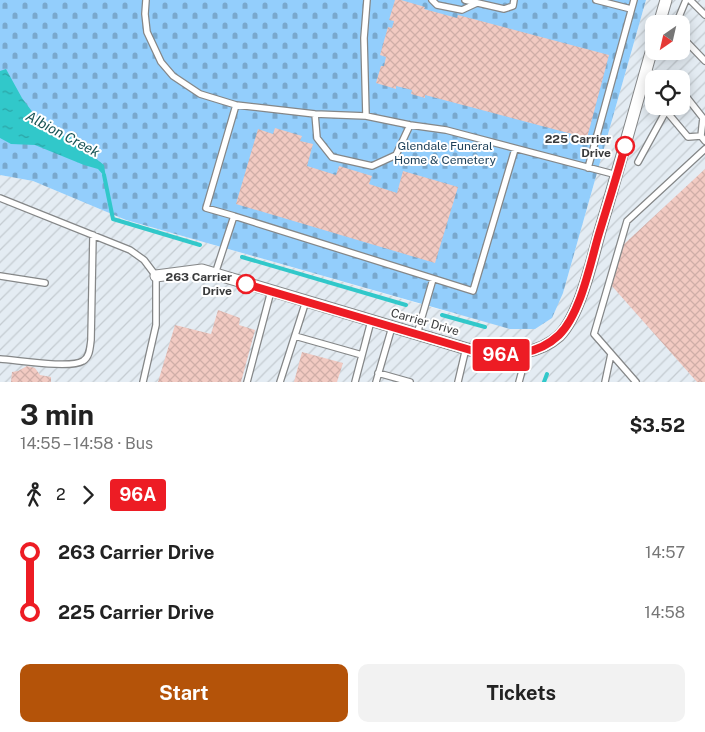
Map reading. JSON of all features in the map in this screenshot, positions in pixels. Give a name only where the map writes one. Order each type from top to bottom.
[{"type":"street","points":[[664,15],[666,0]]},
{"type":"street","name":"Carrier Drive","points":[[156,276],[202,270],[484,354],[506,355],[527,352],[549,343],[569,323],[583,291],[649,60]]},
{"type":"lane","points":[[146,0],[147,32],[161,62],[173,76],[200,94],[236,105],[315,114],[366,116],[446,130],[617,175]]},
{"type":"lane","points":[[366,116],[364,38],[367,0]]},
{"type":"lane","points":[[432,0],[438,5],[462,10],[477,3]]},
{"type":"lane","points":[[465,0],[504,9],[512,6],[514,0]]},
{"type":"lane","points":[[596,0],[632,9]]},
{"type":"lane","points":[[588,168],[634,0]]},
{"type":"lane","points":[[680,15],[686,0]]},
{"type":"lane","points":[[690,0],[705,16]]},
{"type":"lane","points":[[690,45],[705,61]]},
{"type":"lane","points":[[669,115],[688,137],[703,138],[703,118],[690,101]]},
{"type":"lane","points":[[236,105],[206,208],[473,291],[515,149]]},
{"type":"lane","points":[[315,114],[317,138],[332,157],[372,166],[396,155],[410,125]]},
{"type":"lane","points":[[638,162],[661,115]]},
{"type":"lane","points":[[636,382],[594,334],[627,221],[705,149]]},
{"type":"lane","points":[[0,198],[130,250],[144,260],[156,276],[156,325],[143,382]]},
{"type":"lane","points":[[215,274],[234,216]]},
{"type":"lane","points":[[0,359],[70,365],[83,361],[88,354],[91,340],[93,235]]},
{"type":"lane","points":[[0,276],[45,283]]},
{"type":"lane","points":[[417,334],[433,279]]},
{"type":"lane","points":[[247,382],[272,291]]},
{"type":"lane","points":[[280,382],[306,301]]},
{"type":"lane","points":[[355,382],[372,320]]},
{"type":"lane","points":[[376,382],[392,327]]},
{"type":"lane","points":[[295,336],[362,355]]},
{"type":"lane","points":[[458,382],[466,348]]},
{"type":"lane","points":[[519,382],[527,352]]},
{"type":"lane","points":[[605,382],[611,354]]},
{"type":"lane","points":[[378,373],[410,382]]},
{"type":"shaded area","points":[[646,0],[705,0],[705,382],[0,382],[0,175],[33,181],[126,220],[455,314],[563,293]]},
{"type":"green space","name":"Glendale Funeral Home & Cemetery","points":[[0,0],[646,0],[563,293],[552,318],[535,329],[510,329],[126,220],[33,181],[0,175]]},
{"type":"water","points":[[6,69],[22,98],[48,133],[79,139],[86,151],[104,165],[106,178],[98,169],[35,145],[11,144],[0,138],[0,71]]},
{"type":"building","points":[[395,0],[401,0],[425,7],[424,9],[457,18],[458,15],[609,55],[587,138],[425,95],[425,98],[411,94],[412,90],[396,86],[396,89],[376,83],[381,66],[384,66],[386,57],[380,55],[388,27],[392,28],[394,21],[389,20]]},
{"type":"building","points":[[275,128],[302,136],[300,141],[313,144],[307,166],[336,175],[339,166],[372,176],[369,184],[397,193],[403,171],[458,187],[435,263],[236,204],[258,129],[273,134]]},
{"type":"building","points":[[705,169],[705,382],[697,382],[611,285],[622,246]]},
{"type":"building","points":[[218,310],[240,318],[239,325],[255,330],[241,382],[158,382],[175,325],[211,334]]},
{"type":"building","points":[[302,352],[343,363],[337,382],[294,382]]},
{"type":"building","points":[[27,366],[35,368],[40,375],[51,377],[51,382],[11,382],[12,372]]},
{"type":"waterway","name":"Albion Creek","points":[[104,175],[113,219],[200,245]]},
{"type":"waterway","name":"Albion Creek","points":[[242,257],[406,305]]},
{"type":"waterway","name":"Albion Creek","points":[[442,315],[485,327]]},
{"type":"waterway","name":"Albion Creek","points":[[544,382],[547,374]]},
{"type":"bus line","name":"96A","points":[[246,284],[484,354],[506,355],[534,350],[549,343],[569,323],[583,291],[625,146]]},
{"type":"place","name":"225 Carrier Drive","points":[[625,146]]},
{"type":"place","name":"263 Carrier Drive","points":[[246,284]]}]
